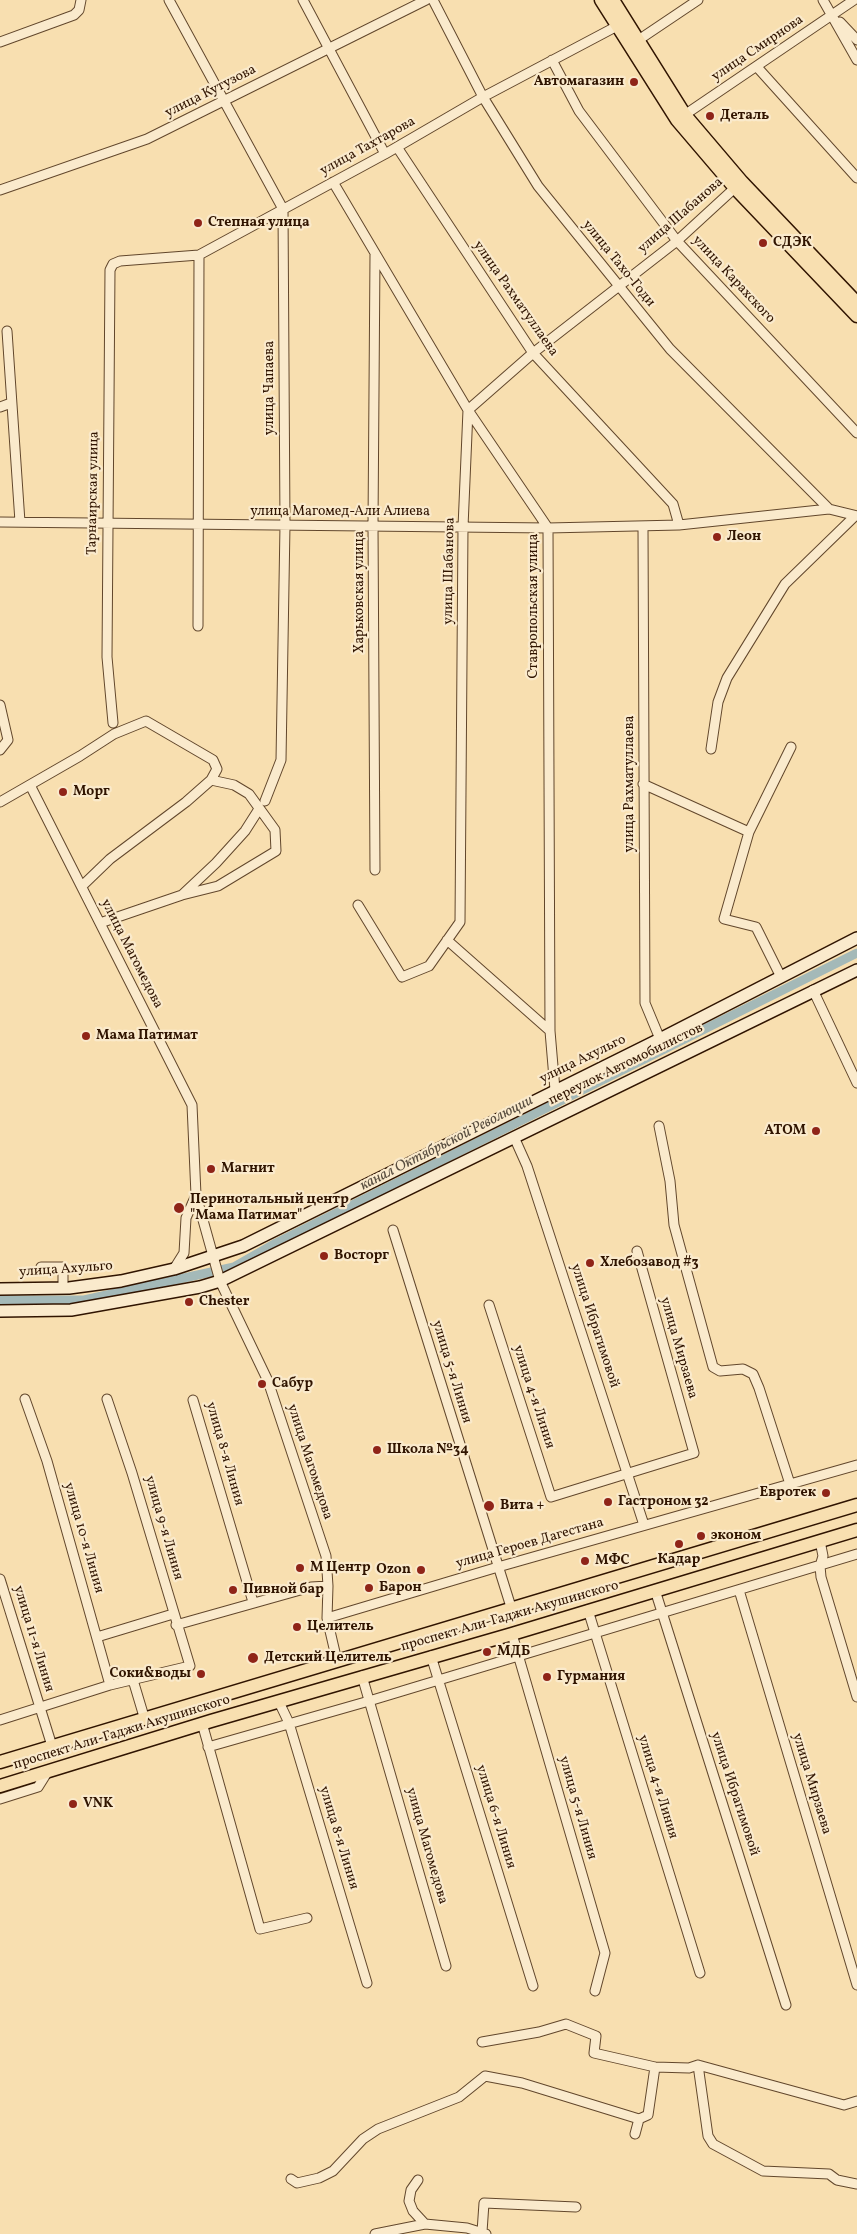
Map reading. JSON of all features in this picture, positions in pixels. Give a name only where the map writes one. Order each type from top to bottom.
[{"type":"main road","points":[[601,0],[622,24]]},
{"type":"main road","points":[[613,0],[622,24],[681,118],[738,185],[857,316]]},
{"type":"main road","points":[[738,185],[857,303]]},
{"type":"main road","name":"улица Ахульго","points":[[0,1289],[63,1288],[121,1281],[215,1259],[660,1039],[857,938]]},
{"type":"main road","name":"переулок Автомобилистов","points":[[0,1311],[71,1310],[200,1287],[220,1281],[857,970]]},
{"type":"main road","name":"проспект Али-Гаджи Акушинского","points":[[0,1762],[145,1720],[511,1607],[857,1505]]},
{"type":"main road","name":"проспект Али-Гаджи Акушинского","points":[[0,1786],[362,1676],[512,1634],[857,1530]]},
{"type":"main road","points":[[753,1536],[764,1539],[766,1546],[761,1558]]},
{"type":"main road","points":[[46,1748],[35,1758],[37,1764],[48,1771]]},
{"type":"street","points":[[0,42],[74,15],[79,10],[81,0]]},
{"type":"street","name":"улица Чапаева","points":[[169,0],[283,209],[285,525],[281,760],[265,801]]},
{"type":"street","points":[[303,0],[385,154]]},
{"type":"street","name":"улица Кутузова","points":[[0,190],[147,139],[426,0]]},
{"type":"street","name":"улица Тахо-Годи","points":[[433,0],[484,97],[538,186],[670,349],[829,509]]},
{"type":"street","points":[[633,43],[698,0]]},
{"type":"street","points":[[823,0],[857,60]]},
{"type":"street","name":"улица Смирнова","points":[[681,118],[757,68],[854,0]]},
{"type":"street","points":[[832,14],[857,40]]},
{"type":"street","name":"улица Тахтарова","points":[[113,264],[120,261],[199,255],[385,154],[484,97],[622,24]]},
{"type":"street","name":"улица Карахского","points":[[552,60],[579,112],[677,240],[857,433]]},
{"type":"street","points":[[757,68],[857,178]]},
{"type":"street","name":"улица Рахматуллаева","points":[[396,147],[533,354],[673,504],[679,525]]},
{"type":"street","name":"Ставропольская улица","points":[[333,182],[468,410],[548,528],[550,1030],[555,1090]]},
{"type":"street","name":"улица Шабанова","points":[[358,905],[402,977],[428,966],[460,922],[464,527],[468,410],[533,354],[677,240],[738,185]]},
{"type":"street","points":[[198,626],[199,255]]},
{"type":"street","name":"Харьковская улица","points":[[375,255],[375,870]]},
{"type":"street","name":"Тарнаирская улица","points":[[113,264],[110,270],[107,657],[113,723]]},
{"type":"street","points":[[7,331],[20,522]]},
{"type":"street","points":[[0,407],[11,403]]},
{"type":"street","name":"улица Магомед-Али Алиева","points":[[0,522],[548,528],[679,525],[829,509],[856,516]]},
{"type":"street","points":[[712,749],[718,702],[727,678],[785,584],[856,516]]},
{"type":"street","name":"улица Рахматуллаева","points":[[643,527],[645,1003],[660,1039]]},
{"type":"street","points":[[0,705],[8,740],[0,750]]},
{"type":"street","points":[[0,802],[114,734],[146,721],[213,760],[217,769],[211,780],[186,802],[110,859],[82,886]]},
{"type":"street","points":[[781,977],[756,927],[724,918],[749,832],[791,747]]},
{"type":"street","points":[[100,923],[182,895],[218,886],[276,850],[275,830],[249,794],[234,785],[211,780]]},
{"type":"street","points":[[643,784],[749,832]]},
{"type":"street","name":"улица Магомедова","points":[[30,785],[192,1105],[196,1194],[220,1281],[268,1381],[326,1556],[328,1586],[327,1618],[337,1661]]},
{"type":"street","points":[[182,895],[216,863],[245,831],[259,809]]},
{"type":"street","points":[[447,940],[550,1030]]},
{"type":"street","points":[[813,990],[857,1083]]},
{"type":"street","points":[[659,1126],[670,1181],[674,1225],[714,1367],[720,1371],[742,1369],[753,1374],[790,1484]]},
{"type":"street","name":"улица Ибрагимовой","points":[[514,1137],[527,1166],[644,1525]]},
{"type":"street","points":[[174,1269],[184,1253],[186,1218],[196,1194]]},
{"type":"street","name":"улица 5-я Линия","points":[[393,1230],[511,1607]]},
{"type":"street","name":"улица Мирзаева","points":[[628,1474],[694,1453],[636,1251]]},
{"type":"street","points":[[41,1267],[63,1268],[63,1288]]},
{"type":"street","name":"улица 4-я Линия","points":[[490,1306],[551,1497],[628,1474]]},
{"type":"street","name":"улица 10-я Линия","points":[[25,1399],[47,1461],[110,1685]]},
{"type":"street","name":"улица 9-я Линия","points":[[107,1399],[132,1473],[172,1614],[190,1666],[133,1680]]},
{"type":"street","name":"улица 8-я Линия","points":[[194,1400],[253,1602]]},
{"type":"street","name":"улица Героев Дагестана","points":[[327,1618],[498,1567],[857,1465]]},
{"type":"street","points":[[820,1541],[822,1577],[857,1697]]},
{"type":"street","points":[[208,1747],[369,1701],[857,1554]]},
{"type":"street","name":"улица 11-я Линия","points":[[0,1579],[40,1708],[46,1748]]},
{"type":"street","points":[[176,1625],[253,1602],[311,1588],[328,1586]]},
{"type":"street","name":"улица Ибрагимовой","points":[[655,1590],[786,2006]]},
{"type":"street","name":"улица Мирзаева","points":[[739,1590],[857,1985]]},
{"type":"street","name":"улица 4-я Линия","points":[[588,1610],[700,1973]]},
{"type":"street","points":[[96,1637],[172,1614]]},
{"type":"street","name":"улица 5-я Линия","points":[[512,1634],[605,1953],[595,1991]]},
{"type":"street","name":"улица 6-я Линия","points":[[431,1656],[533,1986]]},
{"type":"street","name":"улица Магомедова","points":[[362,1676],[446,1966]]},
{"type":"street","points":[[0,1720],[110,1685],[133,1680],[145,1720]]},
{"type":"street","name":"улица 8-я Линия","points":[[278,1702],[289,1723],[367,1983]]},
{"type":"street","points":[[202,1724],[260,1929],[307,1918]]},
{"type":"street","points":[[0,1799],[38,1787],[48,1771]]},
{"type":"street","points":[[482,2042],[539,2032],[566,2024],[596,2036],[594,2053],[655,2067],[689,2068],[698,2065],[844,2105],[857,2101]]},
{"type":"street","points":[[698,2065],[708,2136],[714,2144],[763,2171],[829,2174],[838,2180],[857,2184]]},
{"type":"street","points":[[290,2179],[297,2183],[319,2178],[332,2171],[363,2139],[378,2130],[459,2097],[485,2076],[507,2080],[639,2119],[648,2115],[655,2067]]},
{"type":"street","points":[[635,2134],[639,2119]]},
{"type":"street","points":[[418,2180],[412,2190],[409,2201],[413,2211],[425,2224]]},
{"type":"street","points":[[375,2234],[425,2224],[467,2228],[484,2233],[484,2203],[576,2207]]},
{"type":"waterway","name":"канал Октябрьской Революции","points":[[0,1300],[84,1300],[234,1267],[276,1243],[857,953]]},
{"type":"place","name":"Автомагазин","points":[[634,82]]},
{"type":"place","name":"Деталь","points":[[710,116]]},
{"type":"place","name":"Степная улица","points":[[198,223]]},
{"type":"place","name":"СДЭК","points":[[763,243]]},
{"type":"place","name":"Леон","points":[[717,537]]},
{"type":"place","name":"Морг","points":[[63,792]]},
{"type":"place","name":"Мама Патимат","points":[[86,1036]]},
{"type":"place","name":"АТОМ","points":[[816,1131]]},
{"type":"place","name":"Магнит","points":[[211,1169]]},
{"type":"place","name":"Перинотальный центр \"Мама Патимат\"","points":[[179,1208]]},
{"type":"place","name":"Восторг","points":[[324,1256]]},
{"type":"place","name":"Хлебозавод #3","points":[[590,1263]]},
{"type":"place","name":"Chester","points":[[189,1302]]},
{"type":"place","name":"Сабур","points":[[262,1384]]},
{"type":"place","name":"Школа №34","points":[[377,1450]]},
{"type":"place","name":"Евротек","points":[[826,1493]]},
{"type":"place","name":"Гастроном 32","points":[[608,1502]]},
{"type":"place","name":"Вита +","points":[[489,1506]]},
{"type":"place","name":"эконом","points":[[701,1536]]},
{"type":"place","name":"Кадар","points":[[679,1544]]},
{"type":"place","name":"МФС","points":[[585,1561]]},
{"type":"place","name":"М Центр","points":[[300,1568]]},
{"type":"place","name":"Ozon","points":[[421,1570]]},
{"type":"place","name":"Барон","points":[[369,1588]]},
{"type":"place","name":"Пивной бар","points":[[233,1590]]},
{"type":"place","name":"Целитель","points":[[297,1627]]},
{"type":"place","name":"МДБ","points":[[487,1652]]},
{"type":"place","name":"Детский Целитель","points":[[253,1658]]},
{"type":"place","name":"Соки&воды","points":[[201,1674]]},
{"type":"place","name":"Гурмания","points":[[547,1677]]},
{"type":"place","name":"VNK","points":[[73,1804]]}]
